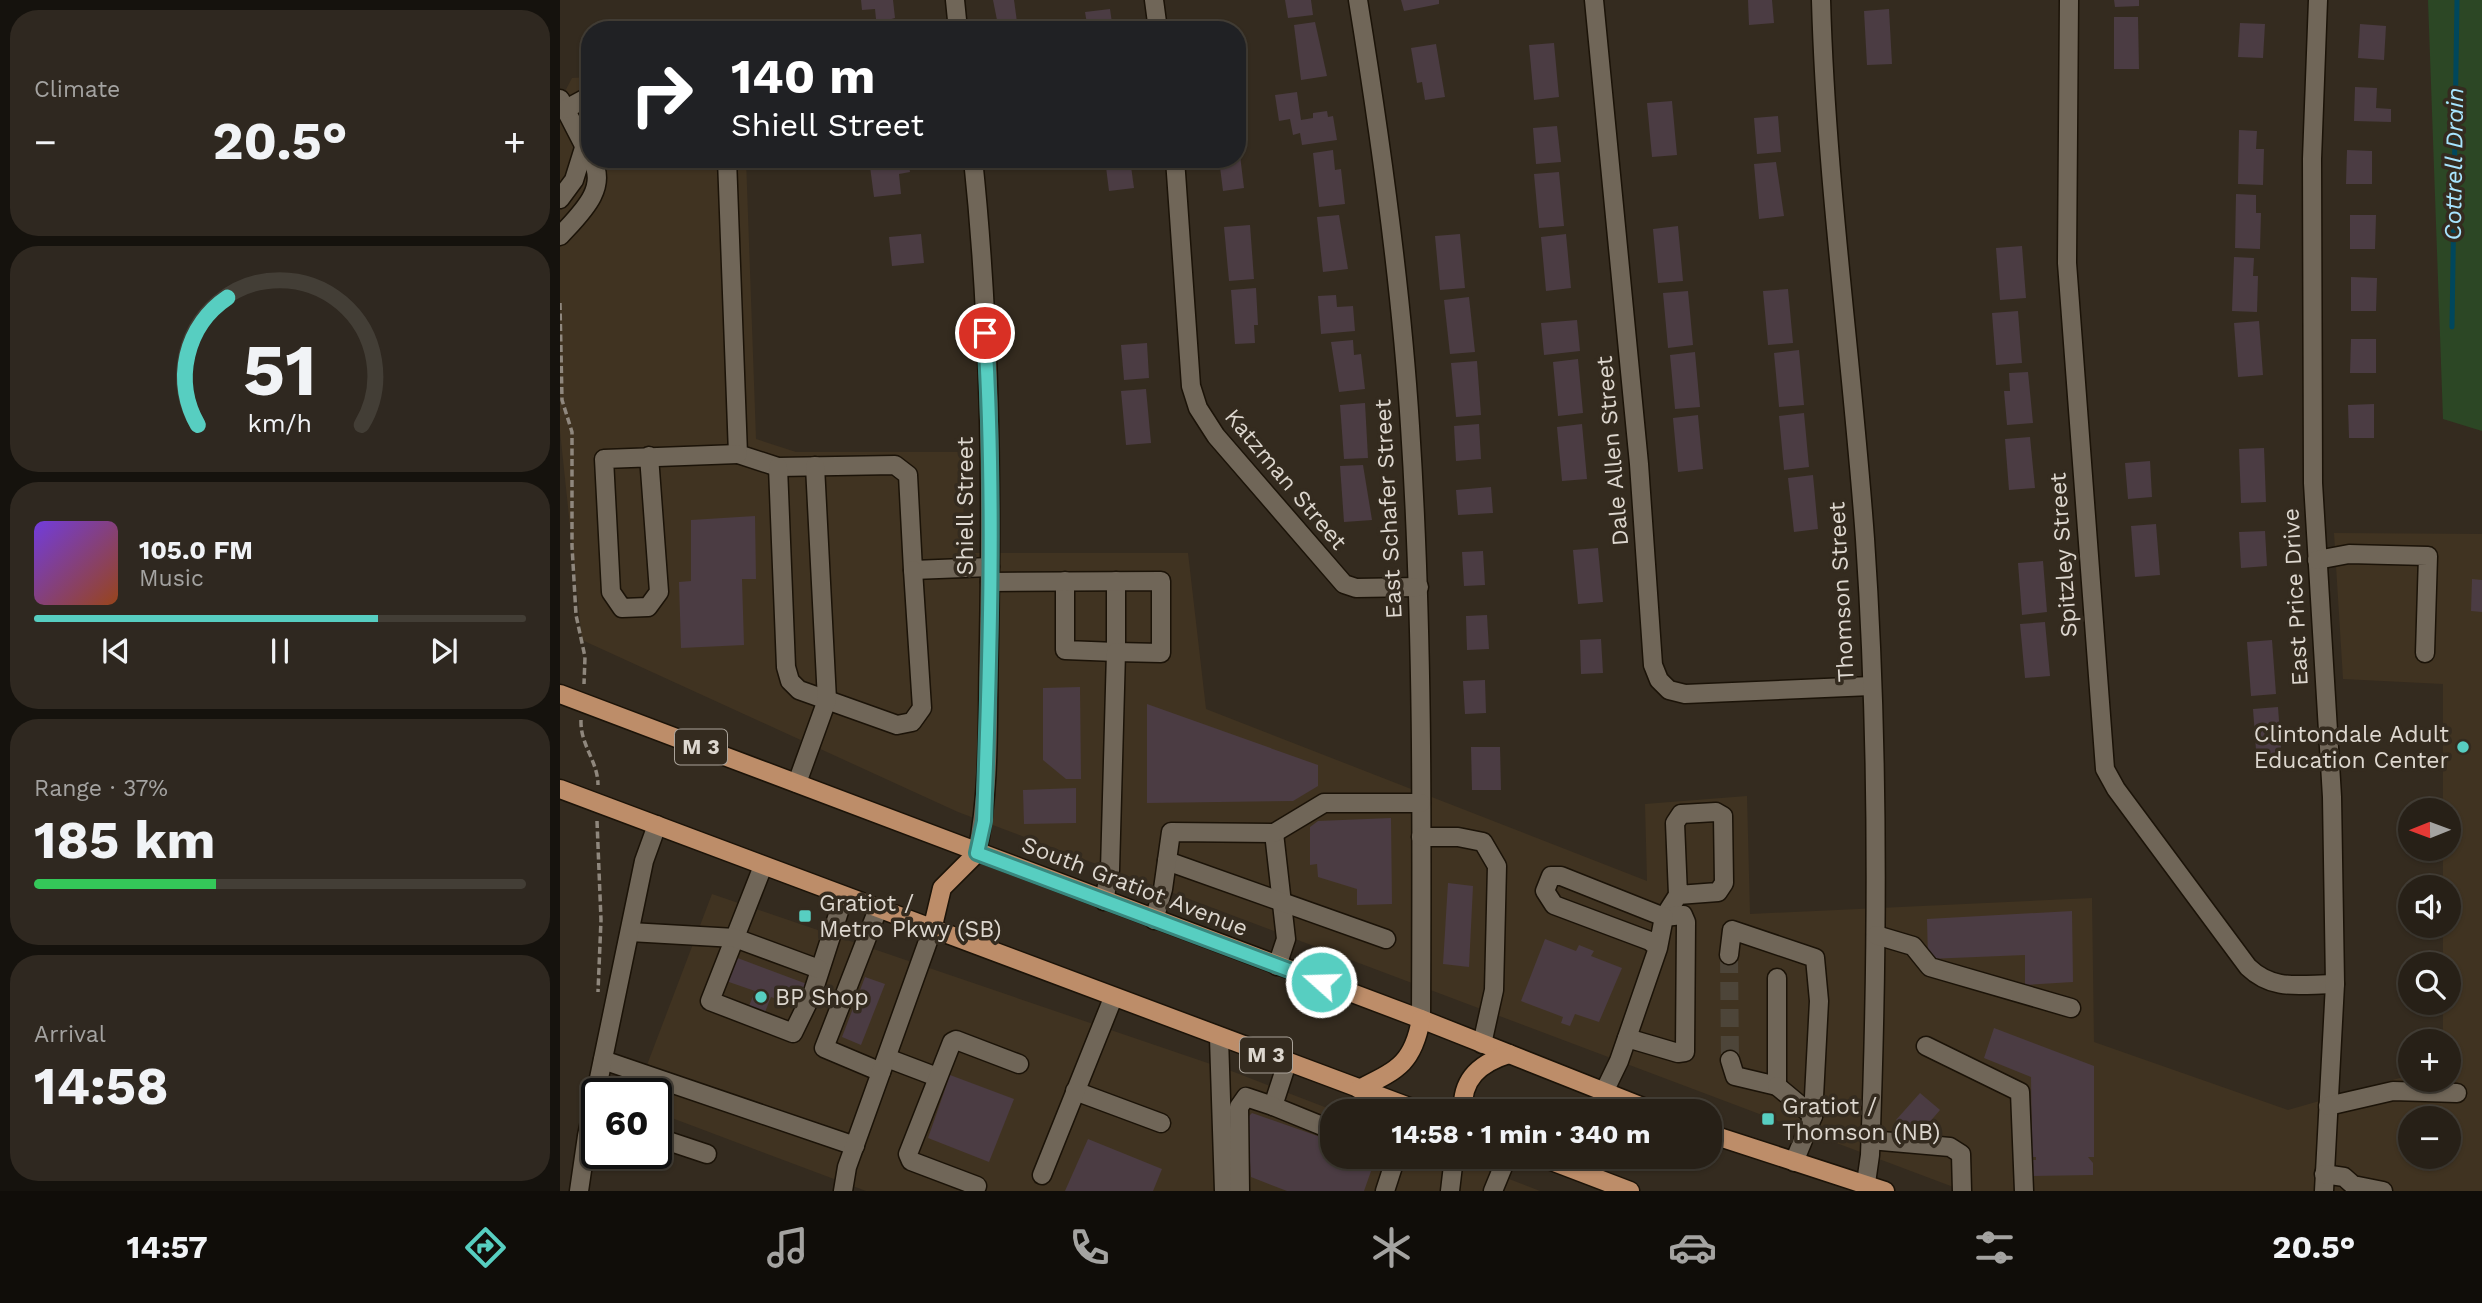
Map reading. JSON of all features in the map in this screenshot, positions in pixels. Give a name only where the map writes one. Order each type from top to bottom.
[{"type":"main road","name":"South Gratiot Avenue","points":[[560,694],[1421,1019],[1622,1099]]},
{"type":"main road","name":"M 3","points":[[560,789],[1386,1099]]},
{"type":"main road","points":[[932,930],[942,888],[977,853]]},
{"type":"main road","points":[[1359,1089],[1398,1068],[1410,1057],[1421,1019]]},
{"type":"main road","points":[[1462,1099],[1477,1069],[1491,1060],[1509,1054]]},
{"type":"main road","points":[[1722,1137],[1885,1191]]},
{"type":"main road","points":[[1572,1169],[1630,1191]]},
{"type":"street","points":[[955,0],[957,21]]},
{"type":"street","points":[[1154,0],[1157,21]]},
{"type":"street","name":"East Schafer Street","points":[[1358,0],[1394,248],[1410,424],[1419,587],[1421,1019]]},
{"type":"street","name":"Dale Allen Street","points":[[1594,0],[1639,464],[1652,656],[1659,680],[1669,690],[1685,694],[1871,686]]},
{"type":"street","name":"Thomson Street","points":[[1821,0],[1830,178],[1865,538],[1871,686],[1876,935],[1870,1140],[1866,1183]]},
{"type":"street","name":"Spitzley Street","points":[[2069,0],[2067,263],[2105,769],[2116,789],[2248,967],[2262,980],[2275,984],[2335,984]]},
{"type":"street","name":"East Price Drive","points":[[2318,0],[2310,304],[2317,560],[2332,797],[2335,984],[2324,1183]]},
{"type":"street","points":[[581,99],[563,104],[581,141]]},
{"type":"street","points":[[560,199],[581,168]]},
{"type":"street","points":[[560,236],[584,209],[596,189],[597,168]]},
{"type":"street","points":[[727,168],[738,454]]},
{"type":"street","name":"Shiell Street","points":[[974,168],[990,410],[990,575],[984,821],[977,853]]},
{"type":"street","name":"Katzman Street","points":[[1176,168],[1191,386],[1205,421],[1345,584],[1356,588],[1419,587]]},
{"type":"street","points":[[649,456],[659,592],[648,607],[622,608],[611,592],[604,459],[649,456],[738,454],[778,467],[895,465],[908,475],[922,708],[912,722],[897,725],[799,690],[790,681],[786,667],[778,467]]},
{"type":"street","points":[[797,783],[827,700],[816,466]]},
{"type":"street","points":[[2317,560],[2349,554],[2428,556],[2425,653]]},
{"type":"street","points":[[913,570],[1065,582],[1161,581],[1161,653],[1065,650],[1065,582]]},
{"type":"street","points":[[1104,901],[1110,870],[1116,581]]},
{"type":"street","points":[[1154,920],[1171,832],[1274,833],[1324,803],[1422,803]]},
{"type":"street","points":[[1604,1092],[1627,1038],[1658,948],[1664,917],[1678,895],[1675,823],[1681,814],[1716,812],[1723,816],[1724,883],[1718,892],[1678,895]]},
{"type":"street","points":[[600,1078],[644,861],[657,825]]},
{"type":"street","points":[[1274,833],[1286,939],[1277,966]]},
{"type":"street","points":[[1422,837],[1458,837],[1483,842],[1497,866],[1494,990],[1482,1044]]},
{"type":"street","points":[[1167,861],[1386,939]]},
{"type":"street","points":[[763,866],[710,1001],[793,1033],[813,992],[844,896]]},
{"type":"street","points":[[1627,1038],[1678,1053],[1685,1052],[1686,922],[1683,915],[1664,917],[1561,876],[1551,876],[1545,891],[1554,905],[1650,941],[1658,948]]},
{"type":"street","points":[[878,909],[824,1048],[937,1077]]},
{"type":"street","points":[[843,1191],[855,1146],[932,930]]},
{"type":"street","points":[[1729,955],[1732,930],[1815,958],[1819,1001],[1812,1115],[1794,1162]]},
{"type":"street","points":[[630,932],[735,938],[819,969]]},
{"type":"street","points":[[1876,935],[1913,946],[1930,967],[2071,1008]]},
{"type":"street","points":[[1777,978],[1777,1086]]},
{"type":"street","points":[[1042,1175],[1113,998]]},
{"type":"street","points":[[1219,1038],[1231,1106],[1232,1189]]},
{"type":"street","points":[[977,1186],[908,1158],[950,1045],[956,1040],[1018,1064]]},
{"type":"street","points":[[1926,1046],[2020,1092],[2024,1191]]},
{"type":"street","points":[[603,1060],[855,1146]]},
{"type":"street","points":[[1730,1060],[1735,1076],[1777,1086],[1812,1115]]},
{"type":"street","points":[[1273,1106],[1287,1063]]},
{"type":"street","points":[[1075,1090],[1161,1123]]},
{"type":"street","points":[[2328,1106],[2393,1091],[2458,1093]]},
{"type":"street","points":[[1231,1106],[1246,1097],[1320,1125]]},
{"type":"street","points":[[1870,1140],[1950,1147],[1961,1154],[1962,1191]]},
{"type":"street","points":[[672,1142],[707,1154]]},
{"type":"street","points":[[579,1191],[583,1169]]},
{"type":"street","points":[[1385,1191],[1392,1169]]},
{"type":"street","points":[[1450,1191],[1453,1169]]},
{"type":"street","points":[[1494,1190],[1502,1169]]},
{"type":"street","points":[[2324,1183],[2344,1177],[2353,1185],[2383,1191]]},
{"type":"path","points":[[560,303],[562,400],[572,432],[572,532],[576,614],[585,668]]},
{"type":"path","points":[[581,725],[583,740],[597,767],[598,777]]},
{"type":"path","points":[[597,831],[601,947],[597,1004]]},
{"type":"shaded area","points":[[572,78],[581,78],[581,168],[746,168],[756,439],[796,452],[963,452],[964,553],[1188,553],[1206,709],[1647,881],[1645,804],[1747,796],[1750,914],[2092,898],[2094,1042],[2288,1110],[2398,1078],[2398,1092],[2461,1092],[2461,1029],[2443,1029],[2443,1015],[2461,1015],[2461,952],[2443,952],[2443,938],[2461,938],[2461,875],[2443,875],[2443,861],[2461,861],[2461,798],[2443,798],[2443,684],[2343,679],[2334,533],[2482,534],[2482,1191],[1964,1191],[958,812],[582,640],[560,431],[560,101]]},
{"type":"shaded area","points":[[712,894],[1234,1072],[1320,1105],[1320,1169],[1483,1169],[1540,1191],[866,1191],[672,1118],[672,1078],[642,1078]]},
{"type":"green space","points":[[2428,0],[2482,0],[2482,431],[2443,419]]},
{"type":"building","points":[[861,0],[893,0],[895,18],[888,21],[868,21],[876,19],[875,9],[862,10]]},
{"type":"building","points":[[993,0],[1014,0],[1017,21],[997,21]]},
{"type":"building","points":[[1285,0],[1311,0],[1313,15],[1288,18]]},
{"type":"building","points":[[1401,0],[1439,0],[1439,4],[1404,11]]},
{"type":"building","points":[[1748,0],[1772,0],[1774,23],[1749,25]]},
{"type":"building","points":[[2114,0],[2139,0],[2139,6],[2115,7]]},
{"type":"building","points":[[1110,9],[1112,21],[1086,21],[1085,12]]},
{"type":"building","points":[[1889,9],[1892,64],[1867,65],[1864,11]]},
{"type":"building","points":[[2114,17],[2138,17],[2139,69],[2114,69]]},
{"type":"building","points":[[1315,22],[1327,76],[1301,80],[1294,25]]},
{"type":"building","points":[[2240,23],[2265,24],[2263,58],[2238,57]]},
{"type":"building","points":[[2360,24],[2386,26],[2384,60],[2358,58]]},
{"type":"building","points":[[1554,43],[1559,97],[1534,100],[1529,45]]},
{"type":"building","points":[[1436,44],[1445,97],[1425,100],[1422,82],[1417,83],[1411,48]]},
{"type":"building","points":[[2355,87],[2377,88],[2376,108],[2391,109],[2391,122],[2354,121]]},
{"type":"building","points":[[1297,92],[1301,120],[1313,118],[1313,113],[1327,111],[1328,117],[1333,116],[1337,140],[1302,145],[1300,133],[1293,135],[1290,119],[1279,121],[1275,95]]},
{"type":"building","points":[[1672,101],[1677,155],[1652,157],[1647,103]]},
{"type":"building","points":[[1778,116],[1781,152],[1757,154],[1754,118]]},
{"type":"building","points":[[1557,126],[1561,162],[1536,164],[1533,128]]},
{"type":"building","points":[[2239,130],[2257,131],[2256,149],[2264,149],[2263,185],[2238,184]]},
{"type":"building","points":[[1333,150],[1335,170],[1341,169],[1345,204],[1319,207],[1313,153]]},
{"type":"building","points":[[2347,150],[2372,151],[2372,184],[2346,184]]},
{"type":"building","points":[[1776,162],[1784,216],[1759,219],[1754,164]]},
{"type":"building","points":[[870,168],[909,168],[910,172],[899,174],[901,194],[874,197]]},
{"type":"building","points":[[1106,168],[1131,168],[1134,188],[1109,191]]},
{"type":"building","points":[[1220,168],[1242,168],[1244,188],[1223,191]]},
{"type":"building","points":[[1559,172],[1564,226],[1539,228],[1534,174]]},
{"type":"building","points":[[2236,194],[2256,195],[2256,213],[2261,213],[2260,249],[2235,248]]},
{"type":"building","points":[[1339,215],[1348,269],[1323,272],[1317,217]]},
{"type":"building","points":[[2350,215],[2376,215],[2375,249],[2350,249]]},
{"type":"building","points":[[1250,225],[1254,279],[1229,281],[1224,227]]},
{"type":"building","points":[[1678,226],[1683,281],[1658,283],[1653,229]]},
{"type":"building","points":[[921,234],[924,263],[892,266],[889,237]]},
{"type":"building","points":[[1460,234],[1465,288],[1440,290],[1435,236]]},
{"type":"building","points":[[1566,234],[1571,288],[1546,291],[1541,237]]},
{"type":"building","points":[[2022,246],[2026,298],[2000,300],[1996,248]]},
{"type":"building","points":[[2234,257],[2254,258],[2253,276],[2258,276],[2257,312],[2232,311]]},
{"type":"building","points":[[2351,277],[2377,278],[2376,311],[2351,311]]},
{"type":"building","points":[[1256,288],[1258,325],[1254,325],[1255,343],[1235,344],[1231,290]]},
{"type":"building","points":[[1788,289],[1793,343],[1768,345],[1763,291]]},
{"type":"building","points":[[1688,291],[1693,345],[1668,348],[1663,293]]},
{"type":"building","points":[[1336,295],[1337,307],[1353,306],[1355,331],[1321,334],[1318,296]]},
{"type":"building","points":[[1469,297],[1475,352],[1450,354],[1444,300]]},
{"type":"building","points":[[2018,311],[2022,363],[1996,365],[1992,313]]},
{"type":"building","points":[[1577,320],[1580,351],[1544,355],[1541,323]]},
{"type":"building","points":[[2259,321],[2263,375],[2238,377],[2234,323]]},
{"type":"building","points":[[2351,339],[2376,339],[2376,373],[2350,373]]},
{"type":"building","points":[[1353,340],[1354,355],[1361,354],[1365,389],[1339,392],[1331,342]]},
{"type":"building","points":[[1147,343],[1149,378],[1124,380],[1121,345]]},
{"type":"building","points":[[1799,350],[1804,405],[1779,407],[1774,353]]},
{"type":"building","points":[[1695,352],[1700,407],[1675,409],[1670,355]]},
{"type":"building","points":[[1578,359],[1583,413],[1558,416],[1553,362]]},
{"type":"building","points":[[1477,361],[1481,415],[1456,417],[1451,363]]},
{"type":"building","points":[[2028,372],[2033,423],[2007,425],[2004,391],[2010,391],[2009,373]]},
{"type":"building","points":[[1146,389],[1151,443],[1126,445],[1121,391]]},
{"type":"building","points":[[1365,403],[1368,458],[1344,459],[1340,405]]},
{"type":"building","points":[[2374,404],[2374,438],[2349,438],[2348,405]]},
{"type":"building","points":[[1804,413],[1809,467],[1784,470],[1779,416]]},
{"type":"building","points":[[1698,415],[1703,469],[1678,472],[1673,418]]},
{"type":"building","points":[[1479,424],[1481,459],[1456,461],[1454,426]]},
{"type":"building","points":[[1582,424],[1587,479],[1562,481],[1557,427]]},
{"type":"building","points":[[2030,437],[2035,488],[2009,490],[2005,439]]},
{"type":"building","points":[[2264,448],[2266,502],[2241,503],[2239,449]]},
{"type":"building","points":[[2150,461],[2152,497],[2128,499],[2125,463]]},
{"type":"building","points":[[1363,465],[1372,520],[1344,522],[1340,466]]},
{"type":"building","points":[[1813,475],[1818,529],[1794,532],[1788,478]]},
{"type":"building","points":[[1491,487],[1493,513],[1458,515],[1456,490]]},
{"type":"building","points":[[755,516],[756,579],[742,579],[744,645],[681,648],[679,582],[691,581],[691,520]]},
{"type":"building","points":[[2156,524],[2160,575],[2135,577],[2131,526]]},
{"type":"building","points":[[2265,531],[2267,566],[2241,568],[2239,532]]},
{"type":"building","points":[[1598,548],[1603,602],[1578,604],[1573,550]]},
{"type":"building","points":[[1483,551],[1485,585],[1464,586],[1462,552]]},
{"type":"building","points":[[2043,561],[2047,612],[2022,615],[2018,563]]},
{"type":"building","points":[[2472,579],[2482,580],[2482,612],[2471,611]]},
{"type":"building","points":[[1487,615],[1489,649],[1467,650],[1466,616]]},
{"type":"building","points":[[2045,622],[2050,676],[2025,678],[2020,624]]},
{"type":"building","points":[[1601,639],[1603,673],[1581,674],[1580,640]]},
{"type":"building","points":[[2272,640],[2276,694],[2251,696],[2247,642]]},
{"type":"building","points":[[1485,680],[1486,713],[1465,714],[1463,681]]},
{"type":"building","points":[[1080,687],[1081,779],[1066,779],[1043,760],[1043,688]]},
{"type":"building","points":[[1147,704],[1318,765],[1318,786],[1293,801],[1147,803]]},
{"type":"building","points":[[2278,707],[2282,761],[2257,763],[2253,709]]},
{"type":"building","points":[[1471,747],[1500,747],[1501,790],[1472,790]]},
{"type":"building","points":[[1076,788],[1076,823],[1024,824],[1023,790]]},
{"type":"building","points":[[1391,818],[1392,904],[1357,905],[1357,889],[1318,877],[1317,864],[1310,865],[1310,827],[1318,821]]},
{"type":"building","points":[[1448,883],[1473,886],[1469,967],[1443,964]]},
{"type":"building","points":[[2072,911],[2073,982],[2025,985],[2025,955],[1928,959],[1927,919]]},
{"type":"building","points":[[1545,939],[1576,951],[1579,945],[1594,951],[1591,956],[1622,968],[1599,1022],[1575,1014],[1570,1026],[1561,1023],[1563,1017],[1521,1001]]},
{"type":"building","points":[[735,957],[807,984],[798,1007],[771,997],[765,1012],[749,1006],[755,991],[726,981]]},
{"type":"building","points":[[865,977],[885,984],[861,1045],[842,1037]]},
{"type":"building","points":[[1994,1028],[2094,1066],[2094,1157],[2088,1157],[2093,1163],[2093,1175],[2032,1176],[2032,1160],[2036,1160],[2036,1157],[2032,1157],[2031,1077],[1984,1058]]},
{"type":"building","points":[[950,1075],[1014,1099],[989,1162],[928,1138]]},
{"type":"building","points":[[1920,1093],[1940,1110],[1916,1138],[1896,1120]]},
{"type":"building","points":[[1252,1113],[1320,1137],[1320,1169],[1372,1169],[1364,1191],[1287,1191],[1251,1177],[1247,1118]]},
{"type":"building","points":[[1088,1139],[1162,1169],[1153,1191],[1065,1191]]},
{"type":"waterway","name":"Cottrell Drain","points":[[2452,327],[2457,0]]},
{"type":"tunnel","points":[[1729,955],[1730,1060]]},
{"type":"place","name":"Clintondale Adult Education Center","points":[[2463,747]]},
{"type":"place","name":"Gratiot / Metro Pkwy (SB)","points":[[805,916]]},
{"type":"place","name":"BP Shop","points":[[761,997]]},
{"type":"place","name":"Gratiot / Thomson (NB)","points":[[1768,1119]]},
{"type":"route","points":[[985,333],[990,410],[990,567],[984,821],[977,853],[1321,982]]}]
